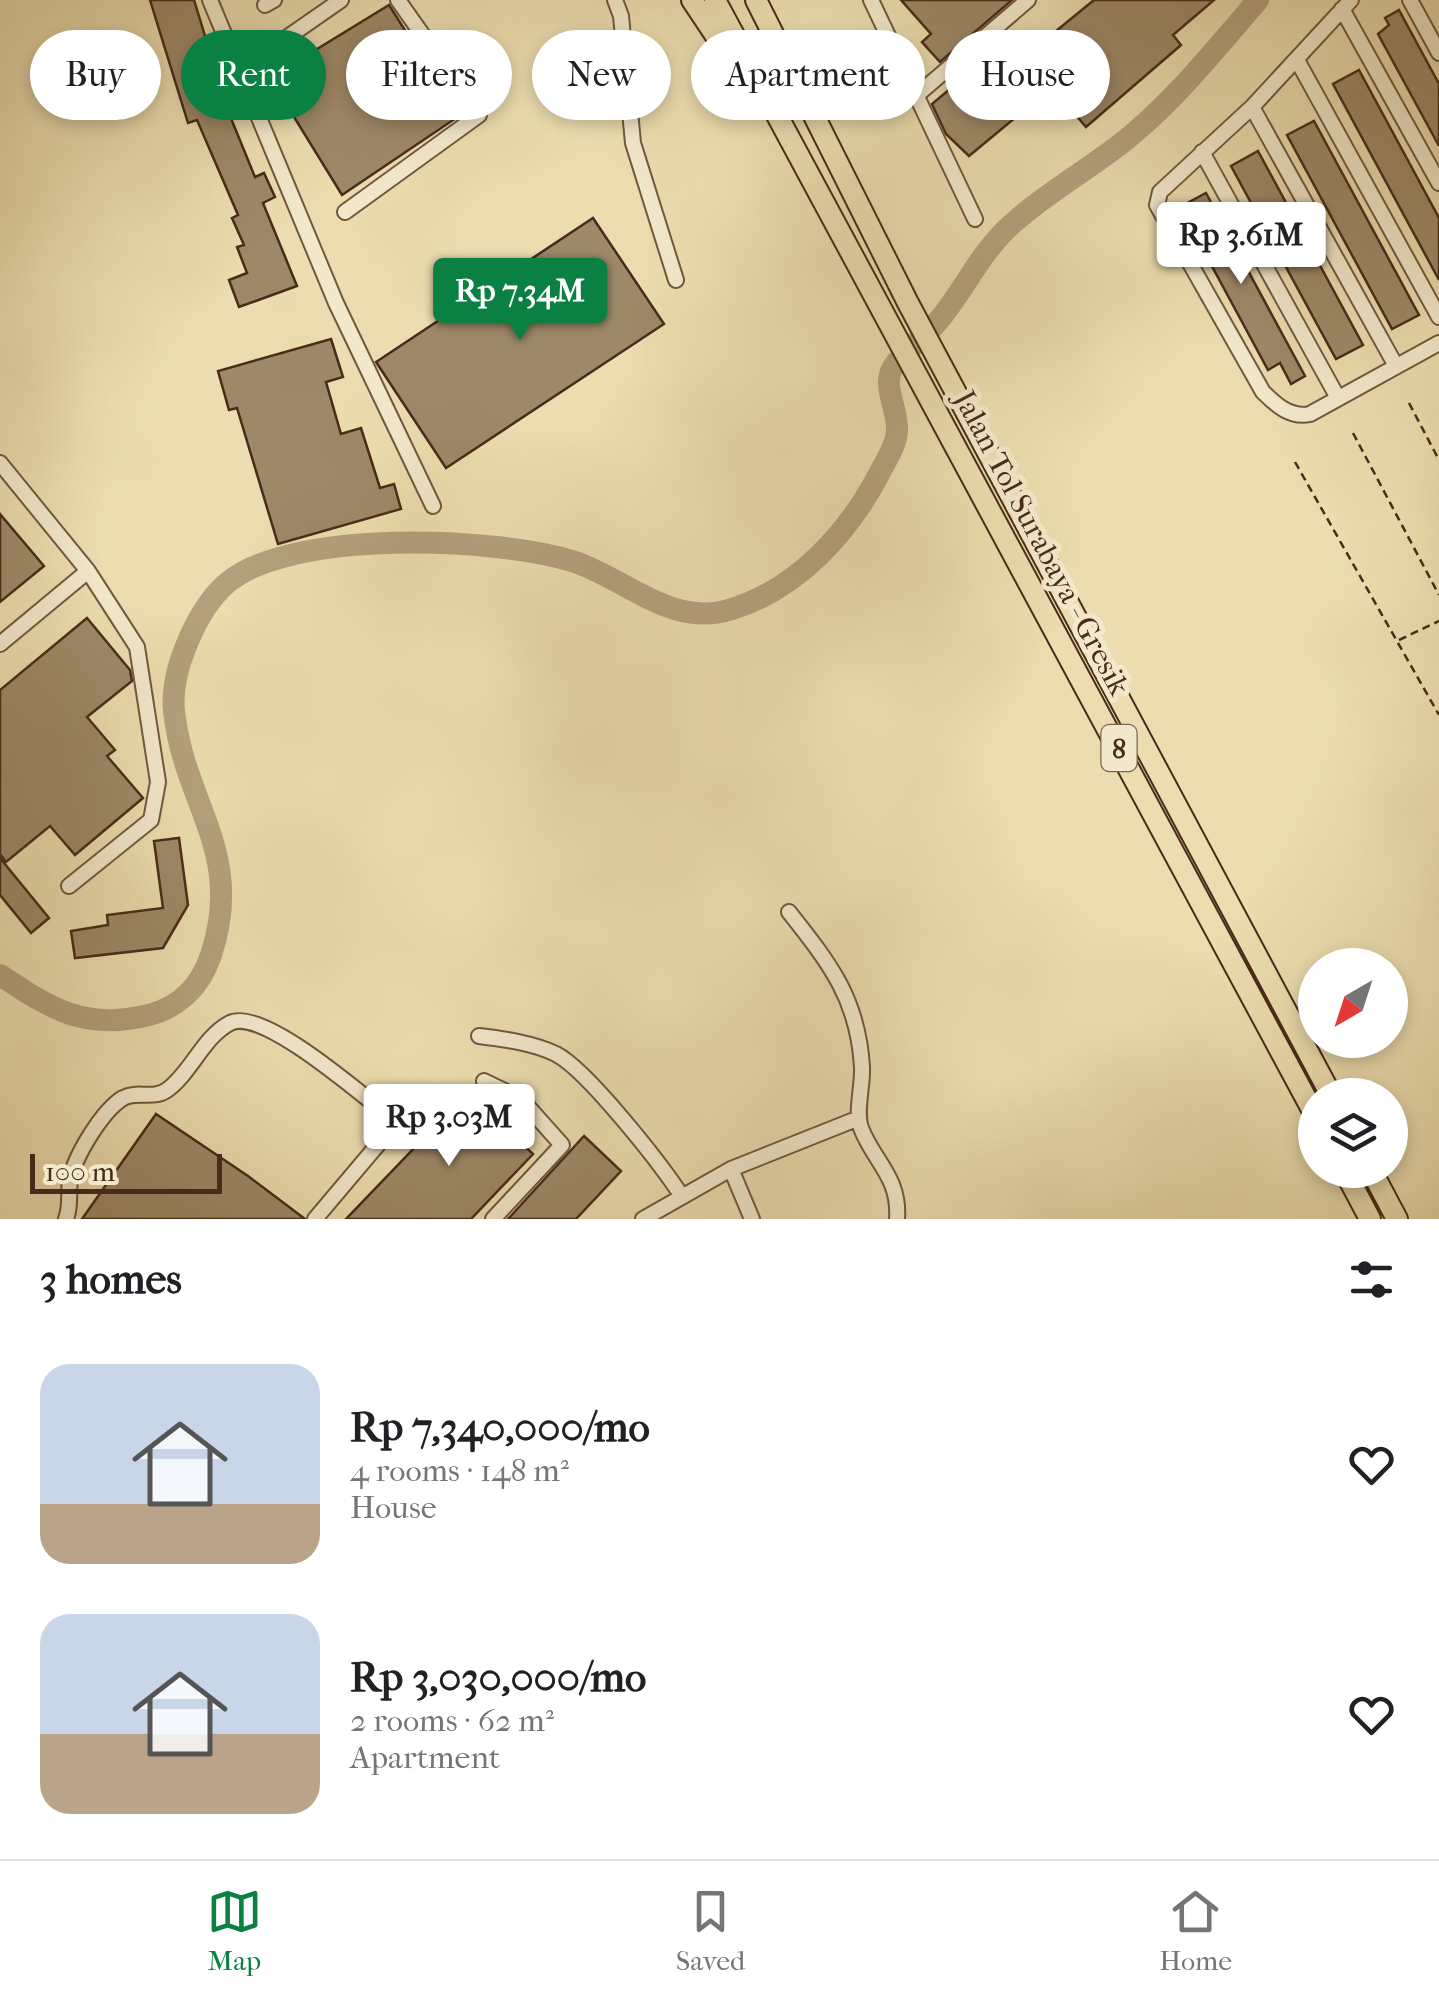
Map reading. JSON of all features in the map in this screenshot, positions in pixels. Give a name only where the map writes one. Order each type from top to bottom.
[{"type":"highway","points":[[692,0],[808,177]]},
{"type":"highway","name":"Jalan Tol Surabaya - Gresik","points":[[715,0],[1298,1083]]},
{"type":"highway","name":"Jalan Tol Surabaya - Gresik","points":[[756,0],[908,304],[1322,1078]]},
{"type":"highway","points":[[1354,1188],[1370,1219]]},
{"type":"highway","points":[[1381,1188],[1397,1219]]},
{"type":"street","points":[[210,0],[336,303],[433,506]]},
{"type":"street","points":[[298,30],[341,0]]},
{"type":"street","points":[[346,212],[479,115],[398,0]]},
{"type":"street","points":[[615,0],[621,16],[632,144],[676,280]]},
{"type":"street","points":[[871,0],[885,30]]},
{"type":"street","points":[[925,87],[1028,0]]},
{"type":"street","points":[[1410,0],[1439,53]]},
{"type":"street","points":[[1439,183],[1346,5],[1252,108],[1160,192],[1157,205],[1263,392],[1278,407],[1300,416],[1439,343]]},
{"type":"street","points":[[1297,60],[1439,317]]},
{"type":"street","points":[[1252,108],[1396,366]]},
{"type":"street","points":[[925,114],[975,218]]},
{"type":"street","points":[[1202,152],[1338,398]]},
{"type":"street","points":[[0,463],[88,571],[137,647],[146,685],[157,802],[143,829],[69,886]]},
{"type":"street","points":[[0,644],[88,571]]},
{"type":"street","points":[[789,912],[833,970],[855,1010],[863,1082],[860,1118],[890,1179],[897,1219]]},
{"type":"street","points":[[66,1219],[77,1161],[112,1106],[131,1094],[156,1095],[168,1090],[219,1032],[233,1022],[252,1020],[282,1035],[397,1122],[315,1219]]},
{"type":"street","points":[[479,1036],[534,1047],[568,1062],[662,1165],[681,1194]]},
{"type":"street","points":[[484,1081],[520,1099],[562,1145],[493,1219]]},
{"type":"street","points":[[644,1219],[681,1194],[730,1169],[860,1118]]},
{"type":"street","points":[[730,1169],[752,1219]]},
{"type":"path","points":[[1409,403],[1439,460]]},
{"type":"path","points":[[1354,432],[1439,595]]},
{"type":"path","points":[[1295,462],[1439,715]]},
{"type":"path","points":[[1398,641],[1439,621]]},
{"type":"building","points":[[150,0],[194,0],[203,30],[181,30],[181,100],[161,30]]},
{"type":"building","points":[[901,0],[1012,0],[977,30],[945,30],[945,58],[940,62],[925,45],[931,34]]},
{"type":"building","points":[[1094,0],[1214,0],[1173,35],[1181,45],[1110,106],[1110,30],[1057,30]]},
{"type":"building","points":[[389,5],[405,30],[348,30]]},
{"type":"building","points":[[1399,10],[1439,84],[1439,146],[1378,34],[1389,25],[1385,18]]},
{"type":"building","points":[[346,31],[346,120],[453,120],[342,195],[296,120],[326,120],[326,44]]},
{"type":"building","points":[[1359,70],[1439,218],[1439,280],[1333,84]]},
{"type":"building","points":[[945,93],[945,120],[1012,120],[969,156],[946,134],[932,104]]},
{"type":"building","points":[[197,120],[232,120],[255,177],[264,173],[275,197],[263,203],[297,286],[239,307],[229,280],[247,273],[237,247],[244,245],[232,218],[238,215]]},
{"type":"building","points":[[1314,121],[1419,315],[1392,329],[1287,135]]},
{"type":"building","points":[[1258,151],[1363,345],[1336,359],[1231,166]]},
{"type":"building","points":[[1206,193],[1305,376],[1291,384],[1280,363],[1268,370],[1180,207]]},
{"type":"building","points":[[593,218],[664,324],[446,468],[376,362]]},
{"type":"building","points":[[331,339],[343,377],[326,382],[341,434],[361,428],[380,488],[394,484],[401,509],[278,544],[237,408],[229,410],[218,371]]},
{"type":"building","points":[[0,514],[44,566],[0,602]]},
{"type":"building","points":[[87,618],[130,670],[132,681],[87,717],[115,750],[107,756],[143,798],[75,855],[50,826],[6,862],[0,854],[0,690]]},
{"type":"building","points":[[179,838],[188,905],[163,948],[75,958],[71,931],[108,925],[107,915],[163,908],[154,841]]},
{"type":"building","points":[[0,858],[49,918],[31,933],[0,895]]},
{"type":"building","points":[[468,1092],[533,1154],[471,1219],[346,1219]]},
{"type":"building","points":[[156,1114],[248,1176],[305,1219],[82,1219]]},
{"type":"building","points":[[584,1136],[621,1171],[576,1219],[508,1219]]},
{"type":"waterway","points":[[0,975],[53,1007],[106,1020],[160,1011],[180,1000],[201,976],[220,919],[221,887],[217,857],[180,744],[174,711],[176,678],[205,608],[227,583],[257,566],[297,553],[343,546],[445,543],[494,547],[572,561],[668,607],[710,613],[756,600],[799,573],[851,518],[890,453],[897,421],[889,379],[896,363],[939,320],[1001,235],[1151,118],[1258,0]]}]
